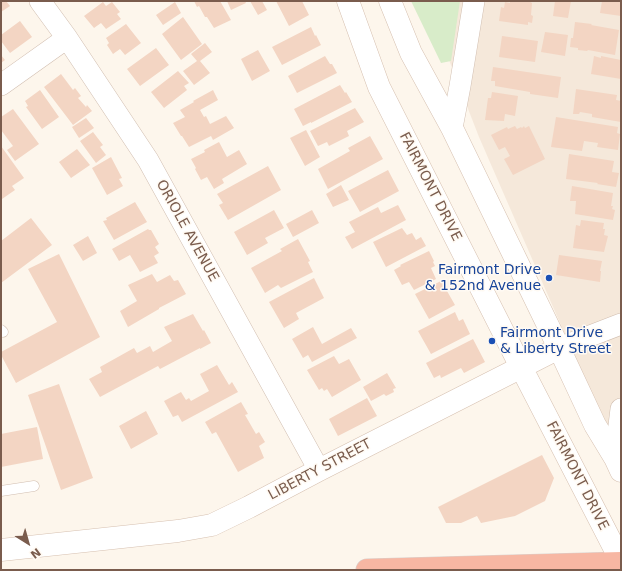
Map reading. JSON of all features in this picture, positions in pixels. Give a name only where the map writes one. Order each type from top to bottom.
[{"type":"highway","points":[[367,570],[621,562]]},
{"type":"main road","name":"FAIRMONT DRIVE","points":[[348,1],[379,87],[621,562]]},
{"type":"main road","points":[[390,1],[411,53],[452,128],[595,425],[619,461]]},
{"type":"main road","name":"LIBERTY STREET","points":[[1,550],[212,525],[559,348]]},
{"type":"street","name":"ORIOLE AVENUE","points":[[40,1],[67,38],[148,160],[319,470]]},
{"type":"street","points":[[452,128],[474,1]]},
{"type":"street","points":[[1,85],[67,38]]},
{"type":"street","name":"LIBERTY STREET","points":[[559,348],[621,324]]},
{"type":"street","points":[[619,461],[621,409]]},
{"type":"lane","points":[[1,491],[34,486]]},
{"type":"shaded area","points":[[426,1],[621,1],[621,463],[479,137]]},
{"type":"green space","points":[[411,1],[460,1],[451,61],[441,63]]},
{"type":"building","points":[[1,1],[6,1],[10,6],[1,12]]},
{"type":"building","points":[[194,1],[220,1],[231,20],[214,28]]},
{"type":"building","points":[[227,1],[245,1],[246,3],[231,10]]},
{"type":"building","points":[[250,1],[262,1],[267,10],[258,15]]},
{"type":"building","points":[[276,1],[302,1],[309,15],[289,26]]},
{"type":"building","points":[[510,1],[530,1],[532,3],[532,23],[528,22],[528,25],[499,21],[501,7],[504,8],[505,2],[510,3]]},
{"type":"building","points":[[555,1],[571,1],[568,18],[553,16]]},
{"type":"building","points":[[602,1],[621,1],[621,16],[600,13]]},
{"type":"building","points":[[103,2],[106,6],[112,2],[120,12],[117,14],[121,19],[106,29],[101,23],[94,28],[84,16]]},
{"type":"building","points":[[175,2],[181,13],[163,25],[156,15]]},
{"type":"building","points":[[183,17],[202,44],[181,60],[162,34]]},
{"type":"building","points":[[20,21],[32,37],[10,53],[1,41],[1,35]]},
{"type":"building","points":[[575,22],[619,30],[615,55],[588,50],[578,50],[578,48],[570,47]]},
{"type":"building","points":[[126,24],[141,43],[125,55],[120,49],[113,54],[107,45],[109,43],[106,38]]},
{"type":"building","points":[[311,27],[321,45],[282,65],[272,47]]},
{"type":"building","points":[[545,32],[568,35],[565,56],[541,52]]},
{"type":"building","points":[[502,36],[538,41],[535,62],[499,57]]},
{"type":"building","points":[[205,43],[212,52],[200,61],[210,73],[194,85],[183,71],[197,61],[191,54]]},
{"type":"building","points":[[156,48],[169,65],[140,86],[127,69]]},
{"type":"building","points":[[258,50],[270,71],[252,81],[241,59]]},
{"type":"building","points":[[1,55],[5,60],[1,63]]},
{"type":"building","points":[[325,56],[337,73],[297,93],[288,76]]},
{"type":"building","points":[[594,56],[621,60],[621,79],[591,74]]},
{"type":"building","points":[[493,67],[561,77],[558,98],[530,94],[530,92],[495,86],[495,81],[491,81]]},
{"type":"building","points":[[178,71],[189,83],[184,86],[187,90],[164,108],[151,92]]},
{"type":"building","points":[[61,74],[73,90],[75,88],[81,96],[78,98],[92,111],[73,125],[44,87]]},
{"type":"building","points":[[340,85],[352,102],[303,126],[294,109]]},
{"type":"building","points":[[576,89],[617,95],[616,100],[621,101],[621,122],[592,117],[592,114],[580,112],[579,114],[573,114]]},
{"type":"building","points":[[40,90],[59,117],[42,129],[26,107],[28,106],[25,101]]},
{"type":"building","points":[[213,90],[218,100],[200,110],[204,117],[206,116],[210,124],[226,116],[234,128],[213,140],[211,136],[189,147],[173,123],[185,117],[180,110]]},
{"type":"building","points":[[492,92],[518,96],[515,116],[505,114],[504,121],[485,120],[488,98],[491,98]]},
{"type":"building","points":[[355,108],[364,122],[347,131],[349,136],[329,146],[327,142],[318,146],[310,131]]},
{"type":"building","points":[[13,109],[39,144],[15,161],[7,150],[13,146],[1,130],[1,117]]},
{"type":"building","points":[[556,117],[618,127],[617,133],[620,134],[618,150],[597,147],[598,143],[584,141],[582,151],[551,147]]},
{"type":"building","points":[[86,118],[94,128],[79,138],[72,127]]},
{"type":"building","points":[[515,126],[517,129],[524,126],[525,128],[529,126],[545,159],[513,175],[504,159],[510,156],[505,147],[499,150],[491,135],[507,127],[508,129]]},
{"type":"building","points":[[306,130],[320,157],[305,166],[290,138]]},
{"type":"building","points":[[93,132],[103,145],[100,147],[106,155],[96,163],[80,141]]},
{"type":"building","points":[[370,136],[383,159],[328,189],[318,169],[350,151],[348,148]]},
{"type":"building","points":[[219,142],[227,157],[239,150],[247,164],[222,179],[224,183],[214,189],[207,177],[201,180],[191,159],[205,152],[204,150]]},
{"type":"building","points":[[1,146],[24,178],[12,186],[15,190],[2,199],[1,197]]},
{"type":"building","points":[[77,149],[90,165],[71,178],[59,162]]},
{"type":"building","points":[[569,154],[614,161],[612,172],[619,173],[616,187],[566,179]]},
{"type":"building","points":[[111,157],[122,178],[119,179],[123,186],[107,195],[92,168]]},
{"type":"building","points":[[268,166],[281,190],[228,220],[219,205],[223,203],[217,194]]},
{"type":"building","points":[[388,170],[399,191],[360,212],[348,191]]},
{"type":"building","points":[[341,185],[349,200],[333,207],[326,194]]},
{"type":"building","points":[[572,186],[613,193],[611,206],[613,206],[612,209],[615,210],[613,220],[575,214],[576,201],[570,201]]},
{"type":"building","points":[[135,202],[147,222],[114,240],[103,221]]},
{"type":"building","points":[[398,205],[406,220],[352,249],[345,237],[355,232],[349,222],[378,207],[381,213]]},
{"type":"building","points":[[274,210],[284,228],[265,238],[268,243],[247,255],[234,232]]},
{"type":"building","points":[[312,210],[319,223],[293,237],[286,224]]},
{"type":"building","points":[[31,218],[52,245],[1,283],[1,241]]},
{"type":"building","points":[[581,220],[604,223],[604,235],[608,236],[604,252],[573,248],[576,225],[580,226]]},
{"type":"building","points":[[402,228],[407,235],[412,233],[416,240],[421,237],[426,246],[386,267],[373,242]]},
{"type":"building","points":[[148,229],[151,230],[159,244],[155,247],[159,253],[154,256],[158,263],[140,272],[130,255],[119,261],[112,249]]},
{"type":"building","points":[[88,236],[97,253],[83,261],[73,245]]},
{"type":"building","points":[[298,239],[310,261],[308,262],[313,272],[281,288],[278,285],[265,293],[251,268],[282,251],[280,249]]},
{"type":"building","points":[[429,251],[434,261],[435,266],[431,268],[436,279],[414,290],[409,282],[402,285],[394,270],[401,266],[400,265]]},
{"type":"building","points":[[59,254],[100,337],[16,383],[1,355],[1,352],[57,322],[28,269]]},
{"type":"building","points":[[559,255],[602,261],[600,282],[556,275]]},
{"type":"building","points":[[152,274],[157,282],[170,275],[174,281],[178,280],[186,294],[128,327],[120,311],[137,301],[128,285]]},
{"type":"building","points":[[314,278],[324,298],[296,313],[299,319],[284,328],[269,302]]},
{"type":"building","points":[[443,280],[455,305],[429,319],[415,294]]},
{"type":"building","points":[[455,312],[459,321],[463,319],[470,334],[431,354],[418,331]]},
{"type":"building","points":[[193,314],[211,343],[160,369],[158,366],[100,397],[89,379],[102,372],[100,367],[134,348],[137,353],[150,346],[153,352],[172,341],[164,327]]},
{"type":"building","points":[[313,327],[322,344],[351,328],[357,338],[312,362],[308,355],[303,358],[292,339]]},
{"type":"building","points":[[473,339],[485,362],[464,373],[461,368],[441,378],[440,375],[434,378],[426,363]]},
{"type":"building","points":[[334,356],[339,364],[349,359],[361,380],[332,397],[327,389],[324,391],[322,388],[319,390],[307,370]]},
{"type":"building","points":[[217,365],[229,385],[232,382],[238,392],[182,422],[178,415],[173,417],[164,401],[181,392],[186,400],[189,398],[191,401],[209,391],[200,374]]},
{"type":"building","points":[[387,373],[396,388],[393,389],[394,392],[386,396],[384,394],[371,401],[363,387]]},
{"type":"building","points":[[59,384],[93,478],[61,490],[28,395]]},
{"type":"building","points":[[367,398],[377,416],[338,436],[329,419]]},
{"type":"building","points":[[241,402],[248,414],[245,415],[256,434],[259,432],[265,442],[259,446],[264,458],[238,472],[216,432],[212,434],[205,422]]},
{"type":"building","points":[[146,411],[158,434],[131,449],[119,426]]},
{"type":"building","points":[[37,427],[43,459],[1,467],[1,434]]},
{"type":"building","points":[[542,455],[554,478],[545,501],[515,516],[481,523],[477,516],[461,523],[446,523],[438,507]]},
{"type":"place","name":"Fairmont Drive & 152nd Avenue","points":[[549,278]]},
{"type":"place","name":"Fairmont Drive & Liberty Street","points":[[492,341]]}]
